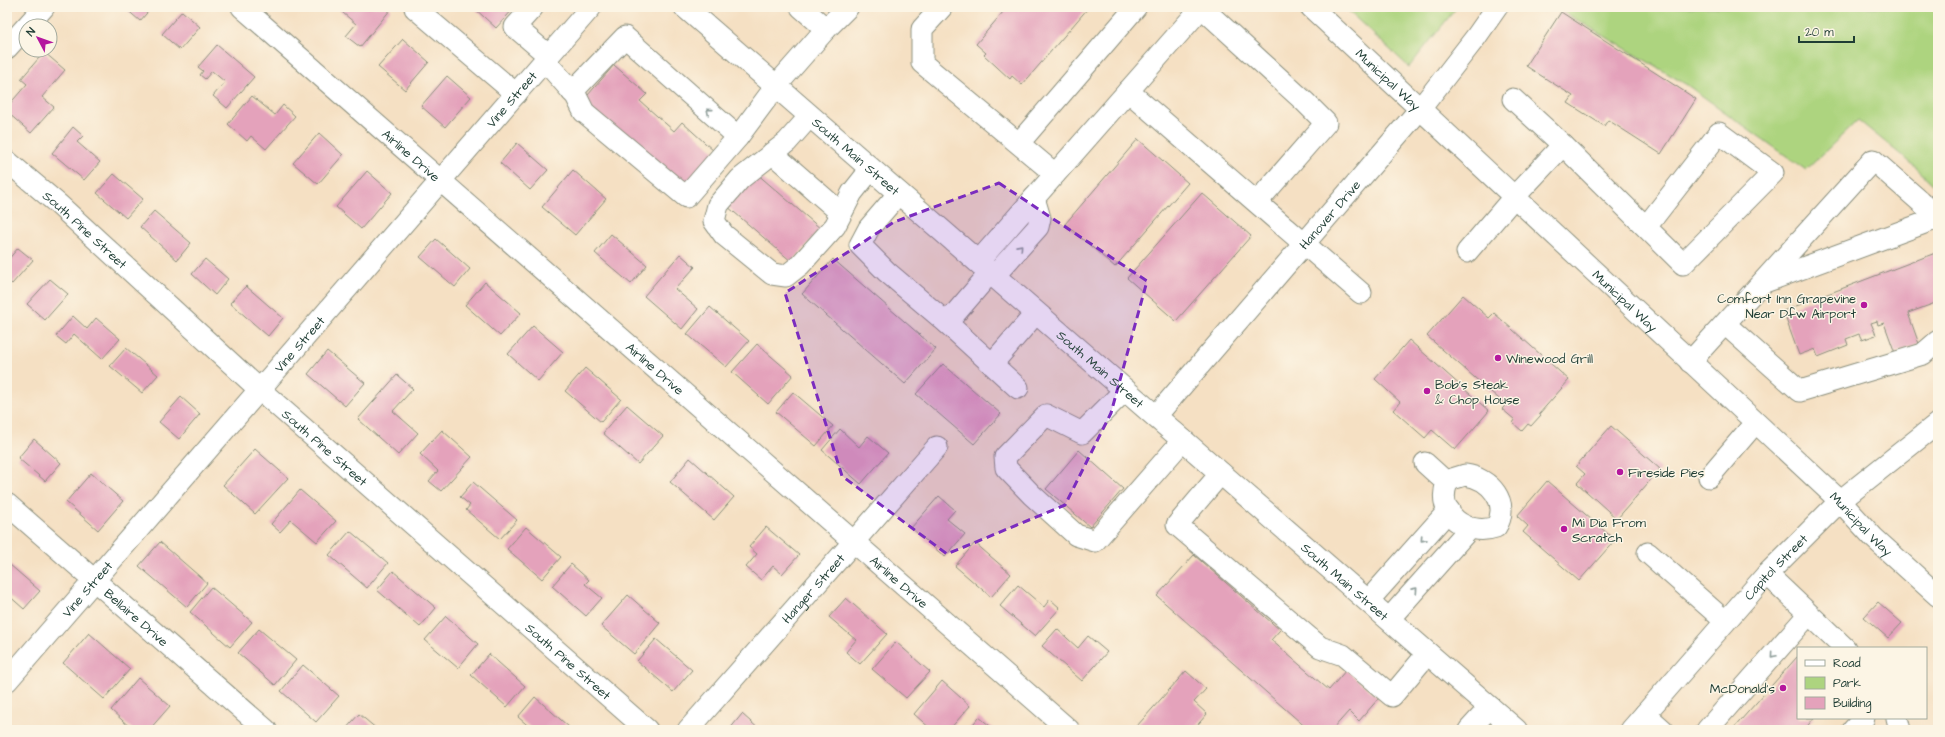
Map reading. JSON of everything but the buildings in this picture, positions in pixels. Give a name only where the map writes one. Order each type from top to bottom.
[{"type":"main road","name":"South Main Street","points":[[685,7],[1516,730]]},
{"type":"street","points":[[34,18],[44,7]]},
{"type":"street","name":"Airline Drive","points":[[242,7],[1069,730]]},
{"type":"street","points":[[533,7],[516,28],[547,58],[572,92],[584,112],[686,197],[738,137],[776,86],[826,29],[848,7]]},
{"type":"street","name":"Vine Street","points":[[7,681],[591,7]]},
{"type":"street","points":[[801,7],[826,29]]},
{"type":"street","points":[[942,7],[922,29],[922,63],[1055,174]]},
{"type":"street","points":[[1019,143],[1136,7]]},
{"type":"street","points":[[947,323],[987,270],[1034,198],[1202,7]]},
{"type":"street","points":[[1206,7],[1211,16],[1326,123],[1256,202]]},
{"type":"street","name":"Municipal Way","points":[[1312,7],[1840,501],[1874,538],[1938,596]]},
{"type":"street","name":"Hanover Drive","points":[[1156,416],[1420,109],[1476,37],[1496,7]]},
{"type":"street","points":[[415,8],[516,94]]},
{"type":"street","points":[[7,48],[18,35]]},
{"type":"street","points":[[572,92],[625,37],[738,137]]},
{"type":"street","points":[[1128,91],[1361,293]]},
{"type":"street","points":[[1513,99],[1563,145],[1683,264],[1773,173],[1718,133],[1646,227]]},
{"type":"street","points":[[810,116],[787,142],[740,179],[718,205],[714,221],[724,235],[772,274],[786,276],[800,265],[835,226],[852,193],[871,169]]},
{"type":"street","points":[[1467,252],[1514,197],[1563,145]]},
{"type":"street","points":[[772,153],[841,213]]},
{"type":"street","points":[[1690,362],[1725,324],[1762,282],[1873,160],[1938,218],[1762,282]]},
{"type":"street","name":"South Pine Street","points":[[7,162],[58,204],[260,390],[647,730]]},
{"type":"street","points":[[899,193],[869,228],[860,245],[887,272],[947,323],[1018,388]]},
{"type":"street","points":[[992,364],[1036,313]]},
{"type":"street","points":[[1725,324],[1800,391],[1923,354],[1938,341]]},
{"type":"street","points":[[1125,390],[1082,433],[1046,415],[1005,458],[1006,468],[1032,495],[1076,535],[1094,541],[1183,440]]},
{"type":"street","points":[[1709,477],[1755,422]]},
{"type":"street","name":"Capitol Street","points":[[1631,730],[1767,574],[1840,501],[1934,434]]},
{"type":"street","name":"Hanger Street","points":[[688,730],[937,447]]},
{"type":"street","points":[[1426,463],[1447,483]]},
{"type":"street","points":[[1221,473],[1177,525],[1320,647],[1343,655],[1392,696],[1428,653]]},
{"type":"street","points":[[1459,476],[1472,476],[1489,486],[1501,502],[1501,515],[1496,527],[1487,530],[1470,528],[1458,522],[1449,510],[1444,496],[1447,483],[1459,476]]},
{"type":"street","name":"Bellaire Drive","points":[[7,504],[266,730]]},
{"type":"street","points":[[1368,601],[1449,510]]},
{"type":"street","points":[[1389,619],[1470,528]]},
{"type":"street","points":[[1648,552],[1725,621]]},
{"type":"street","points":[[1767,574],[1808,615],[1844,647]]},
{"type":"street","points":[[1707,730],[1808,615]]},
{"type":"street","points":[[1469,730],[1490,707]]},
{"type":"street","points":[[1645,714],[1663,730]]},
{"type":"street","points":[[1854,730],[1863,719]]},
{"type":"street","points":[[1897,719],[1900,730]]},
{"type":"highlighted area","points":[[999,183],[1147,281],[1111,413],[1065,505],[947,554],[842,476],[785,293],[894,222]]},
{"type":"green space","points":[[1344,7],[1457,7],[1409,67]]},
{"type":"green space","points":[[1555,7],[1938,7],[1938,189],[1911,163],[1858,120],[1806,170],[1687,85]]},
{"type":"place","name":"Comfort Inn Grapevine Near Dfw Airport","points":[[1864,305]]},
{"type":"place","name":"Winewood Grill","points":[[1498,358]]},
{"type":"place","name":"Bob's Steak & Chop House","points":[[1427,391]]},
{"type":"place","name":"Fireside Pies","points":[[1620,472]]},
{"type":"place","name":"Mi Dia From Scratch","points":[[1564,529]]},
{"type":"place","name":"McDonald's","points":[[1783,688]]}]
